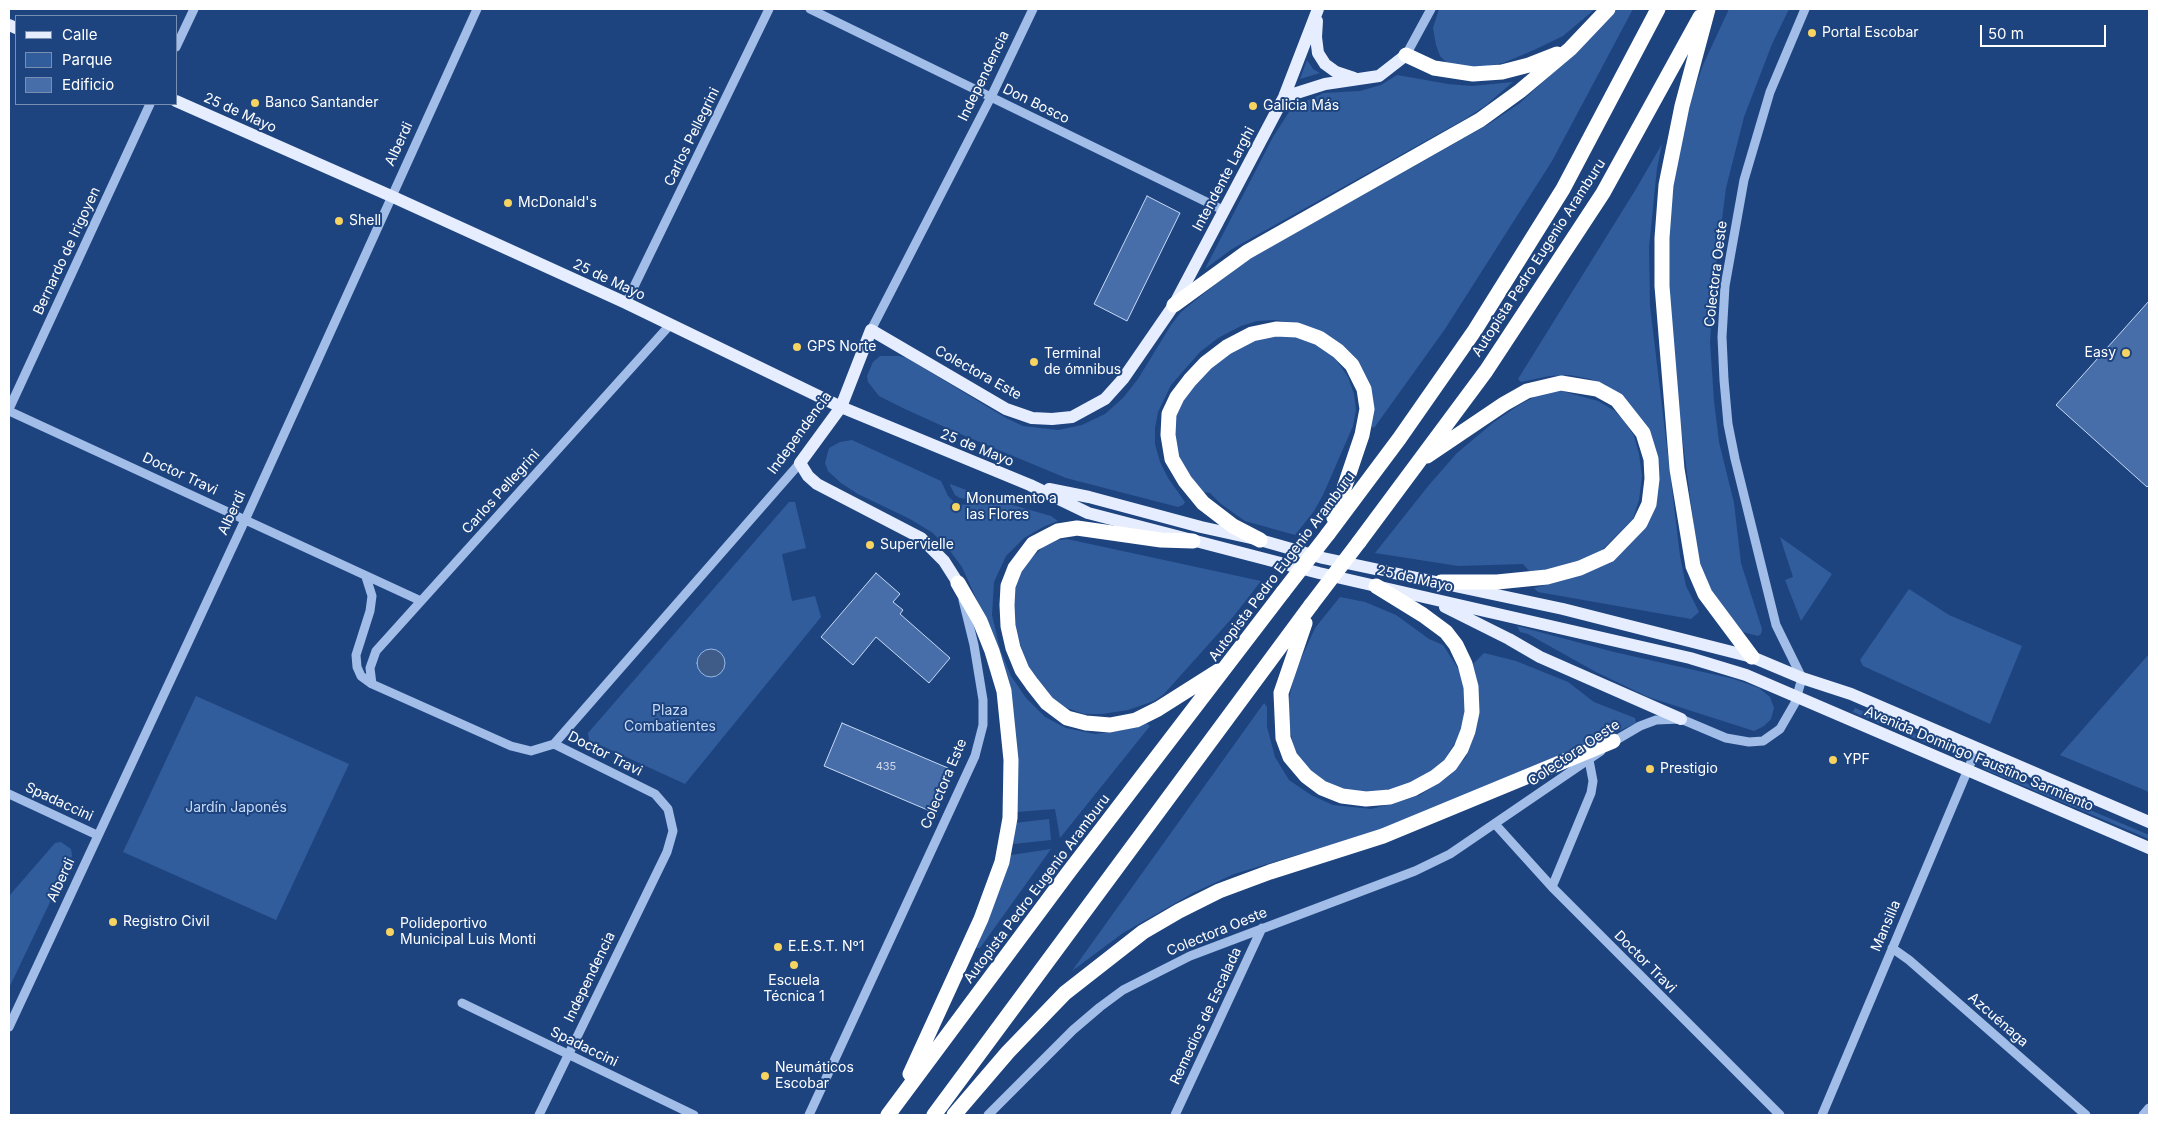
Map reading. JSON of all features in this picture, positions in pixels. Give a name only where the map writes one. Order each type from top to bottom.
[{"type":"highway","points":[[1174,305],[1246,252],[1480,120],[1520,91],[1570,49],[1608,9]]},
{"type":"highway","name":"Autopista Pedro Eugenio Aramburu","points":[[888,1115],[1068,874],[1328,534],[1399,439],[1475,330],[1563,189],[1658,9]]},
{"type":"highway","points":[[1706,9],[1682,106],[1666,185],[1662,238],[1662,286],[1678,469],[1693,566],[1705,594],[1752,657]]},
{"type":"highway","name":"Autopista Pedro Eugenio Aramburu","points":[[934,1115],[1311,605],[1486,372],[1603,193],[1706,9]]},
{"type":"highway","points":[[1406,55],[1434,68],[1473,74],[1502,72],[1529,65],[1570,49]]},
{"type":"highway","points":[[1260,540],[1233,526],[1203,503],[1185,481],[1172,459],[1168,435],[1169,414],[1177,397],[1206,363],[1227,347],[1252,334],[1276,329],[1297,330],[1320,338],[1338,351],[1352,365],[1364,389],[1367,410],[1362,435],[1328,534]]},
{"type":"highway","points":[[1418,463],[1504,404],[1528,391],[1561,383],[1597,389],[1617,400],[1643,433],[1651,460],[1652,479],[1646,510],[1640,523],[1609,555],[1580,568],[1546,577],[1496,582],[1441,582]]},
{"type":"highway","points":[[1193,541],[1161,540],[1078,528],[1058,531],[1033,544],[1015,568],[1008,586],[1008,626],[1013,648],[1022,670],[1047,704],[1067,718],[1086,723],[1110,725],[1136,720],[1158,709],[1228,665]]},
{"type":"highway","points":[[898,1100],[981,919],[1002,862],[1008,830],[1011,760],[1004,691],[992,651],[980,621],[958,583]]},
{"type":"highway","points":[[1311,605],[1280,693],[1283,738],[1290,757],[1306,776],[1322,788],[1342,796],[1366,799],[1390,797],[1435,777],[1450,765],[1468,731],[1472,712],[1471,687],[1465,664],[1456,645],[1446,632],[1423,615],[1376,586]]},
{"type":"highway","points":[[954,1115],[1008,1052],[1065,993],[1143,932],[1179,910],[1219,891],[1270,872],[1383,836],[1613,741]]},
{"type":"main road","points":[[1318,9],[1316,37],[1318,53],[1325,64],[1336,72],[1359,79]]},
{"type":"main road","name":"Intendente Larghi","points":[[1174,305],[1284,97],[1318,9]]},
{"type":"main road","points":[[1284,97],[1310,88],[1379,76],[1406,55]]},
{"type":"main road","name":"25 de Mayo","points":[[178,102],[626,303],[669,326],[841,407],[1030,485],[1088,513],[1376,586],[1690,658],[1746,675],[1797,696]]},
{"type":"main road","name":"Colectora Este","points":[[871,330],[1006,409],[1032,418],[1052,419],[1072,416],[1105,399],[1122,379],[1174,305]]},
{"type":"main road","name":"Independencia","points":[[800,464],[841,407],[871,330]]},
{"type":"main road","name":"Colectora Este","points":[[800,464],[808,476],[817,484],[921,538],[944,561],[958,583]]},
{"type":"main road","name":"25 de Mayo","points":[[1030,485],[1089,497],[1201,527],[1260,540],[1323,558],[1563,609],[1752,657],[1802,678]]},
{"type":"main road","points":[[1425,597],[1509,639],[1540,657],[1681,719]]},
{"type":"main road","name":"Avenida Domingo Faustino Sarmiento","points":[[1802,678],[1851,694],[2149,822]]},
{"type":"main road","name":"Avenida Domingo Faustino Sarmiento","points":[[1797,696],[2149,848]]},
{"type":"street","points":[[178,43],[194,9]]},
{"type":"street","name":"Alberdi","points":[[9,1027],[245,520],[477,9]]},
{"type":"street","name":"Carlos Pellegrini","points":[[626,303],[770,9]]},
{"type":"street","name":"Don Bosco","points":[[810,9],[1223,210]]},
{"type":"street","name":"Independencia","points":[[871,330],[991,97],[1033,9]]},
{"type":"street","points":[[1406,55],[1431,9]]},
{"type":"street","name":"Colectora Oeste","points":[[988,1115],[1073,1030],[1123,990],[1190,956],[1415,871],[1450,854],[1589,760],[1613,741],[1640,726],[1656,720],[1681,719],[1726,738],[1749,742],[1762,741],[1780,729],[1797,696],[1802,678],[1776,625],[1735,459],[1728,424],[1722,337],[1725,286],[1744,180],[1770,92],[1804,9]]},
{"type":"street","name":"Bernardo de Irigoyen","points":[[9,410],[150,105]]},
{"type":"street","name":"Carlos Pellegrini","points":[[372,684],[370,668],[376,651],[669,326]]},
{"type":"street","name":"Doctor Travi","points":[[9,410],[421,601]]},
{"type":"street","name":"Independencia","points":[[554,744],[800,464]]},
{"type":"street","points":[[366,577],[372,596],[370,611],[356,655],[357,667],[361,676],[372,684]]},
{"type":"street","name":"Colectora Este","points":[[808,1115],[975,756],[983,725],[983,700],[974,646],[958,583]]},
{"type":"street","name":"Doctor Travi","points":[[372,684],[511,746],[531,751],[554,744],[655,794],[668,808],[672,821],[673,830],[667,852]]},
{"type":"street","name":"Mansilla","points":[[1822,1115],[1977,748]]},
{"type":"street","points":[[1552,887],[1591,793],[1593,781],[1589,760]]},
{"type":"street","name":"Spadaccini","points":[[9,794],[97,835]]},
{"type":"street","name":"Doctor Travi","points":[[1495,824],[1552,887],[1780,1115]]},
{"type":"street","name":"Independencia","points":[[539,1115],[667,852]]},
{"type":"street","name":"Remedios de Escalada","points":[[1175,1115],[1262,928]]},
{"type":"street","name":"Azcuénaga","points":[[1892,948],[1909,960],[2086,1115]]},
{"type":"street","name":"Spadaccini","points":[[462,1003],[694,1115]]},
{"type":"street","points":[[2143,1115],[2149,1108]]},
{"type":"green space","points":[[1439,9],[1595,9],[1563,36],[1503,63],[1471,69],[1451,67],[1440,56],[1433,28]]},
{"type":"green space","points":[[1614,9],[1633,9],[1552,161],[1445,329],[1374,428],[1371,426],[1364,377],[1295,323],[1275,320],[1257,321],[1241,326],[1218,338],[1200,352],[1171,385],[1158,412],[1155,444],[1160,462],[1168,478],[1185,502],[1178,507],[1066,478],[905,409],[879,396],[868,382],[867,376],[873,362],[880,356],[899,356],[907,358],[1006,418],[1023,426],[1058,430],[1082,425],[1105,414],[1123,398],[1138,379],[1181,312],[1207,291],[1244,262],[1489,124],[1520,103],[1565,61]]},
{"type":"green space","points":[[1729,9],[1789,9],[1772,44],[1744,117],[1726,188],[1714,281],[1710,342],[1719,442],[1734,503],[1741,563],[1762,629],[1761,634],[1758,636],[1739,631],[1723,615],[1699,565],[1680,420],[1665,265],[1669,191],[1685,116],[1703,65]]},
{"type":"green space","points":[[1307,60],[1313,69],[1320,73],[1300,79]]},
{"type":"green space","points":[[1397,75],[1448,84],[1472,86],[1513,82],[1485,106],[1465,119],[1232,249],[1205,269],[1273,137],[1289,112],[1306,101],[1324,93],[1360,91],[1381,85]]},
{"type":"green space","points":[[1662,144],[1657,168],[1649,247],[1650,306],[1680,556],[1686,586],[1699,612],[1691,619],[1538,592],[1534,588],[1568,579],[1621,552],[1658,472],[1606,385],[1570,375],[1549,376],[1521,382],[1518,379]]},
{"type":"green space","points":[[1278,334],[1303,338],[1321,346],[1335,358],[1348,377],[1354,394],[1356,410],[1353,426],[1323,495],[1314,511],[1295,535],[1245,521],[1221,504],[1210,493],[1203,492],[1180,462],[1174,441],[1175,419],[1185,396],[1198,379],[1235,347]]},
{"type":"green space","points":[[1558,390],[1598,401],[1615,411],[1634,436],[1639,454],[1642,476],[1639,500],[1633,519],[1601,551],[1579,562],[1531,573],[1523,564],[1458,566],[1375,553],[1457,453],[1494,422],[1519,405],[1540,394]]},
{"type":"green space","points":[[852,440],[941,481],[948,496],[956,504],[969,505],[995,500],[1051,516],[1058,521],[1024,538],[1006,556],[994,582],[992,615],[1000,649],[1011,676],[1026,698],[1045,717],[1066,728],[1095,734],[1123,730],[1145,722],[1150,726],[1060,838],[1055,809],[1016,812],[1016,766],[984,616],[962,567],[933,533],[910,519],[858,494],[841,483],[828,471],[825,463],[829,448],[840,442]]},
{"type":"green space","points":[[950,485],[980,495],[968,499],[960,498],[955,495]]},
{"type":"green space","name":"Plaza Combatientes","points":[[789,502],[795,502],[806,548],[782,554],[792,601],[815,596],[821,617],[685,784],[589,740],[588,733]]},
{"type":"green space","points":[[1780,537],[1832,574],[1801,621],[1785,580],[1793,577]]},
{"type":"green space","points":[[1067,539],[1261,581],[1233,617],[1164,694],[1154,701],[1128,710],[1102,714],[1084,714],[1067,708],[1052,699],[1029,671],[1015,628],[1013,594],[1018,575],[1043,547],[1058,540]]},
{"type":"green space","points":[[1909,589],[1949,615],[2022,646],[1990,724],[1863,666],[1860,660]]},
{"type":"green space","points":[[1340,597],[1365,602],[1396,615],[1429,639],[1443,645],[1459,670],[1464,686],[1465,707],[1463,722],[1456,741],[1443,762],[1424,779],[1401,788],[1358,794],[1326,784],[1296,758],[1288,721],[1289,699],[1295,672],[1315,628]]},
{"type":"green space","points":[[1517,626],[1614,652],[1734,679],[1759,688],[1770,697],[1774,708],[1771,719],[1764,726],[1754,731],[1648,697],[1596,672],[1528,634],[1520,632]]},
{"type":"green space","points":[[1484,653],[1516,661],[1568,682],[1594,702],[1635,718],[1636,723],[1587,746],[1383,829],[1234,874],[1193,893],[1123,933],[1072,971],[1264,703],[1267,707],[1267,727],[1275,757],[1289,780],[1311,795],[1333,805],[1371,809],[1420,795],[1449,776],[1466,757],[1475,734],[1479,710],[1472,665]]},
{"type":"green space","points":[[2149,654],[2149,792],[2060,755]]},
{"type":"green space","name":"Jardín Japonés","points":[[196,696],[349,764],[276,920],[123,852]]},
{"type":"green space","points":[[1855,708],[1927,739],[1926,743],[1853,712]]},
{"type":"green space","points":[[1986,766],[2149,835],[2149,839],[1984,769]]},
{"type":"green space","points":[[1049,819],[1051,840],[1013,844],[1014,823]]},
{"type":"green space","points":[[61,842],[71,849],[72,856],[9,988],[9,896],[55,843]]},
{"type":"green space","points":[[1051,849],[980,948],[975,948],[1011,855]]},
{"type":"shaded area","points":[[711,649],[721,653],[725,663],[721,673],[711,677],[701,673],[697,663],[701,653]]},
{"type":"building","points":[[1147,196],[1180,213],[1127,321],[1094,304]]},
{"type":"building","name":"Easy","points":[[2149,301],[2149,485],[2147,487],[2056,405]]},
{"type":"building","points":[[876,573],[900,594],[893,602],[903,610],[900,614],[950,658],[929,683],[876,637],[853,665],[821,637]]},
{"type":"building","points":[[842,723],[948,768],[930,811],[824,766]]},
{"type":"place","name":"Portal Escobar","points":[[1812,33]]},
{"type":"place","name":"Banco Santander","points":[[255,103]]},
{"type":"place","name":"Galicia Más","points":[[1253,106]]},
{"type":"place","name":"McDonald's","points":[[508,203]]},
{"type":"place","name":"Shell","points":[[339,221]]},
{"type":"place","name":"GPS Norte","points":[[797,347]]},
{"type":"place","name":"Easy","points":[[2126,353]]},
{"type":"place","name":"Terminal de ómnibus","points":[[1034,362]]},
{"type":"place","name":"Monumento a las Flores","points":[[956,507]]},
{"type":"place","name":"Supervielle","points":[[870,545]]},
{"type":"place","name":"YPF","points":[[1833,760]]},
{"type":"place","name":"Prestigio","points":[[1650,769]]},
{"type":"place","name":"Registro Civil","points":[[113,922]]},
{"type":"place","name":"Polideportivo Municipal Luis Monti","points":[[390,932]]},
{"type":"place","name":"E.E.S.T. Nº1","points":[[778,947]]},
{"type":"place","name":"Escuela Técnica 1","points":[[794,965]]},
{"type":"place","name":"Neumáticos Escobar","points":[[765,1076]]}]
